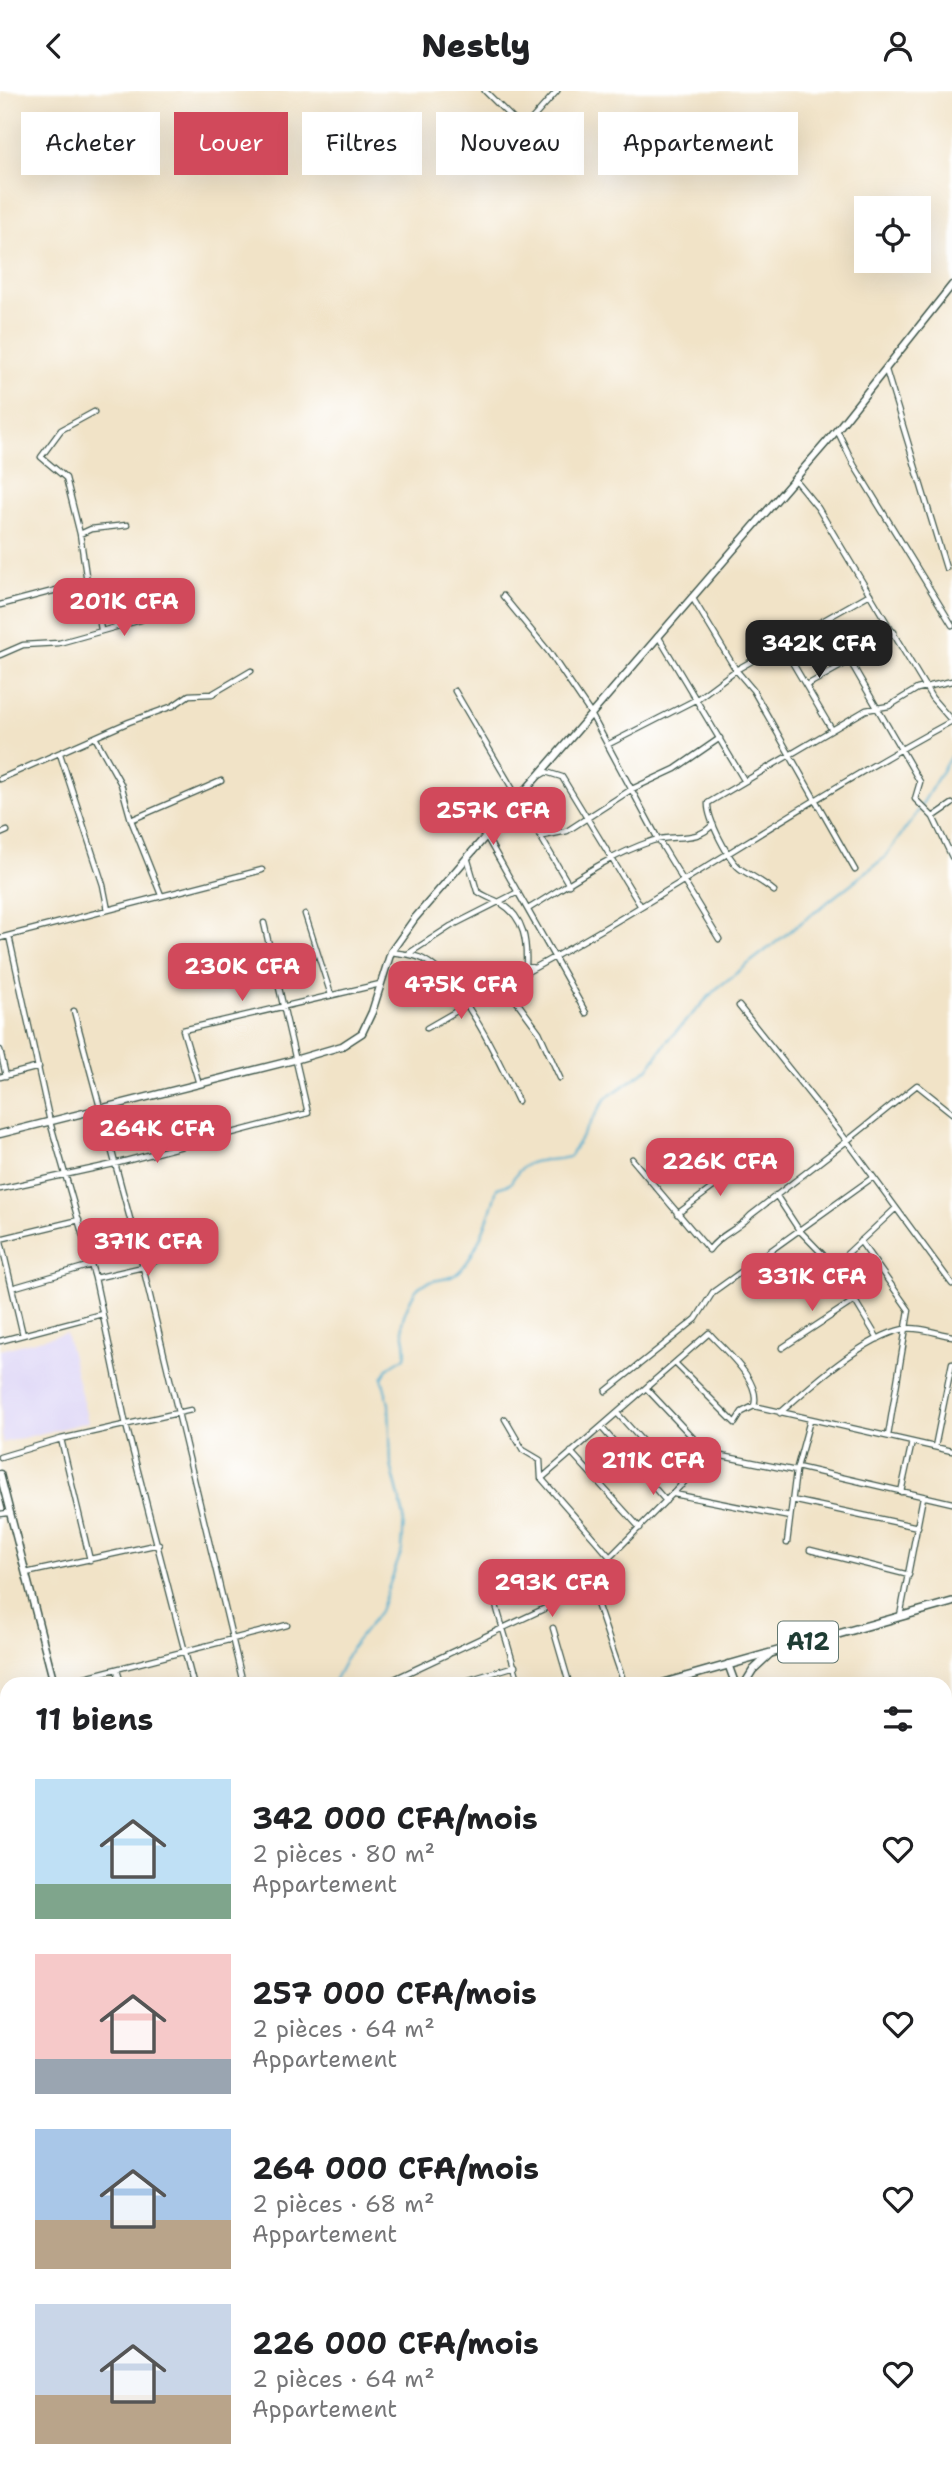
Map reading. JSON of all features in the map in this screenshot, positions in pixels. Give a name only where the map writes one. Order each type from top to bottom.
[{"type":"main road","name":"A12","points":[[696,1677],[728,1664],[952,1601]]},
{"type":"street","points":[[485,91],[506,112]]},
{"type":"street","points":[[538,112],[557,91]]},
{"type":"street","points":[[0,1135],[298,1059],[342,1046],[362,1033],[391,952],[485,835],[837,430],[952,285]]},
{"type":"street","points":[[886,370],[946,568]]},
{"type":"street","points":[[94,412],[61,430],[41,457],[66,478],[80,534],[87,582],[96,600],[101,631]]},
{"type":"street","points":[[837,430],[854,465],[952,625]]},
{"type":"street","points":[[427,1028],[554,957],[814,800],[952,721],[932,698],[928,687],[818,508],[794,479]]},
{"type":"street","points":[[80,534],[91,529],[127,524]]},
{"type":"street","points":[[0,605],[87,582]]},
{"type":"street","points":[[609,744],[697,699],[736,670],[870,593]]},
{"type":"street","points":[[503,596],[549,652],[592,714],[658,839],[719,939]]},
{"type":"street","points":[[691,596],[736,670],[753,689],[855,870]]},
{"type":"street","points":[[0,655],[23,645],[59,643],[141,620]]},
{"type":"street","points":[[807,685],[894,632]]},
{"type":"street","points":[[658,635],[744,780]]},
{"type":"street","points":[[782,645],[832,730]]},
{"type":"street","points":[[850,661],[920,782],[915,799],[933,817],[951,854]]},
{"type":"street","points":[[0,779],[96,739],[129,722],[173,706],[189,695],[212,694],[251,671]]},
{"type":"street","points":[[774,891],[757,875],[741,869],[728,853],[713,824],[708,803],[789,754],[877,707],[889,706],[918,689],[952,681]]},
{"type":"street","points":[[455,691],[569,884]]},
{"type":"street","points":[[543,836],[567,831],[632,789],[675,769],[720,738]]},
{"type":"street","points":[[96,739],[121,784],[131,820],[162,895]]},
{"type":"street","points":[[60,754],[103,885],[108,909]]},
{"type":"street","points":[[534,779],[546,772],[562,777],[589,817],[640,905]]},
{"type":"street","points":[[131,820],[221,781]]},
{"type":"street","points":[[933,817],[952,804]]},
{"type":"street","points":[[528,909],[618,852],[658,839],[693,837],[713,824]]},
{"type":"street","points":[[0,834],[7,831]]},
{"type":"street","points":[[485,835],[586,1013]]},
{"type":"street","points":[[467,857],[477,891],[504,905],[523,929],[529,945],[526,966],[534,968]]},
{"type":"street","points":[[0,938],[262,870]]},
{"type":"street","points":[[407,954],[451,926],[518,892]]},
{"type":"street","points":[[305,914],[331,996]]},
{"type":"street","points":[[0,1189],[114,1164],[308,1112],[298,1059],[264,923]]},
{"type":"street","points":[[9,936],[50,1122],[95,1278],[126,1425],[159,1544],[191,1677]]},
{"type":"street","points":[[391,952],[425,960],[450,980],[467,1004],[518,1101]]},
{"type":"street","points":[[512,980],[512,995],[539,1032],[560,1078]]},
{"type":"street","points":[[199,1084],[183,1030],[381,984]]},
{"type":"street","points":[[738,1006],[847,1141],[952,1284]]},
{"type":"street","points":[[74,1011],[143,1267],[242,1677]]},
{"type":"street","points":[[0,1050],[3,1076],[39,1067]]},
{"type":"street","points":[[632,1159],[709,1250],[720,1237],[743,1225],[776,1195],[917,1085],[952,1112]]},
{"type":"street","points":[[677,1214],[747,1162]]},
{"type":"street","points":[[606,1391],[696,1319],[713,1292],[872,1178]]},
{"type":"street","points":[[776,1195],[799,1230],[834,1266],[878,1339]]},
{"type":"street","points":[[834,1266],[896,1208]]},
{"type":"street","points":[[23,1335],[0,1238],[79,1220]]},
{"type":"street","points":[[860,1241],[909,1310],[888,1436]]},
{"type":"street","points":[[95,1278],[143,1267],[189,1244]]},
{"type":"street","points":[[12,1288],[91,1265]]},
{"type":"street","points":[[782,1348],[855,1300]]},
{"type":"street","points":[[0,1341],[102,1314]]},
{"type":"street","points":[[780,1413],[823,1375],[878,1339],[906,1328],[952,1336]]},
{"type":"street","points":[[541,1478],[709,1333],[753,1385],[757,1398],[754,1406]]},
{"type":"street","points":[[675,1363],[735,1423],[742,1412],[754,1406],[952,1451]]},
{"type":"street","points":[[935,1447],[952,1363]]},
{"type":"street","points":[[646,1388],[710,1456]]},
{"type":"street","points":[[0,1457],[61,1439],[191,1410]]},
{"type":"street","points":[[617,1413],[682,1485]]},
{"type":"street","points":[[505,1419],[523,1450],[540,1460],[541,1478],[610,1557],[712,1454],[797,1469],[952,1503]]},
{"type":"street","points":[[787,1543],[797,1469],[810,1420]]},
{"type":"street","points":[[601,1427],[666,1501]]},
{"type":"street","points":[[61,1439],[90,1560]]},
{"type":"street","points":[[901,1492],[912,1442]]},
{"type":"street","points":[[571,1453],[640,1528]]},
{"type":"street","points":[[0,1474],[52,1677]]},
{"type":"street","points":[[673,1494],[790,1517]]},
{"type":"street","points":[[900,1616],[923,1497]]},
{"type":"street","points":[[792,1500],[918,1527]]},
{"type":"street","points":[[0,1514],[8,1513]]},
{"type":"street","points":[[26,1573],[159,1544]]},
{"type":"street","points":[[810,1550],[909,1575]]},
{"type":"street","points":[[487,1575],[518,1677]]},
{"type":"street","points":[[410,1677],[552,1605],[589,1580],[622,1677]]},
{"type":"street","points":[[87,1677],[287,1625]]},
{"type":"street","points":[[553,1628],[567,1677]]},
{"type":"street","points":[[749,1677],[774,1651]]},
{"type":"street","points":[[728,1664],[733,1677]]},
{"type":"street","points":[[479,1677],[515,1666]]},
{"type":"street","points":[[117,1670],[119,1677]]},
{"type":"shaded area","points":[[66,1333],[88,1422],[2,1443],[0,1350]]},
{"type":"waterway","points":[[336,1677],[352,1647],[380,1611],[402,1550],[404,1517],[391,1465],[389,1404],[382,1378],[389,1367],[405,1357],[402,1321],[416,1290],[428,1283],[451,1277],[467,1262],[486,1223],[497,1188],[510,1184],[516,1174],[528,1164],[569,1157],[606,1098],[648,1069],[667,1041],[716,989],[884,858],[915,816],[952,754]]}]
